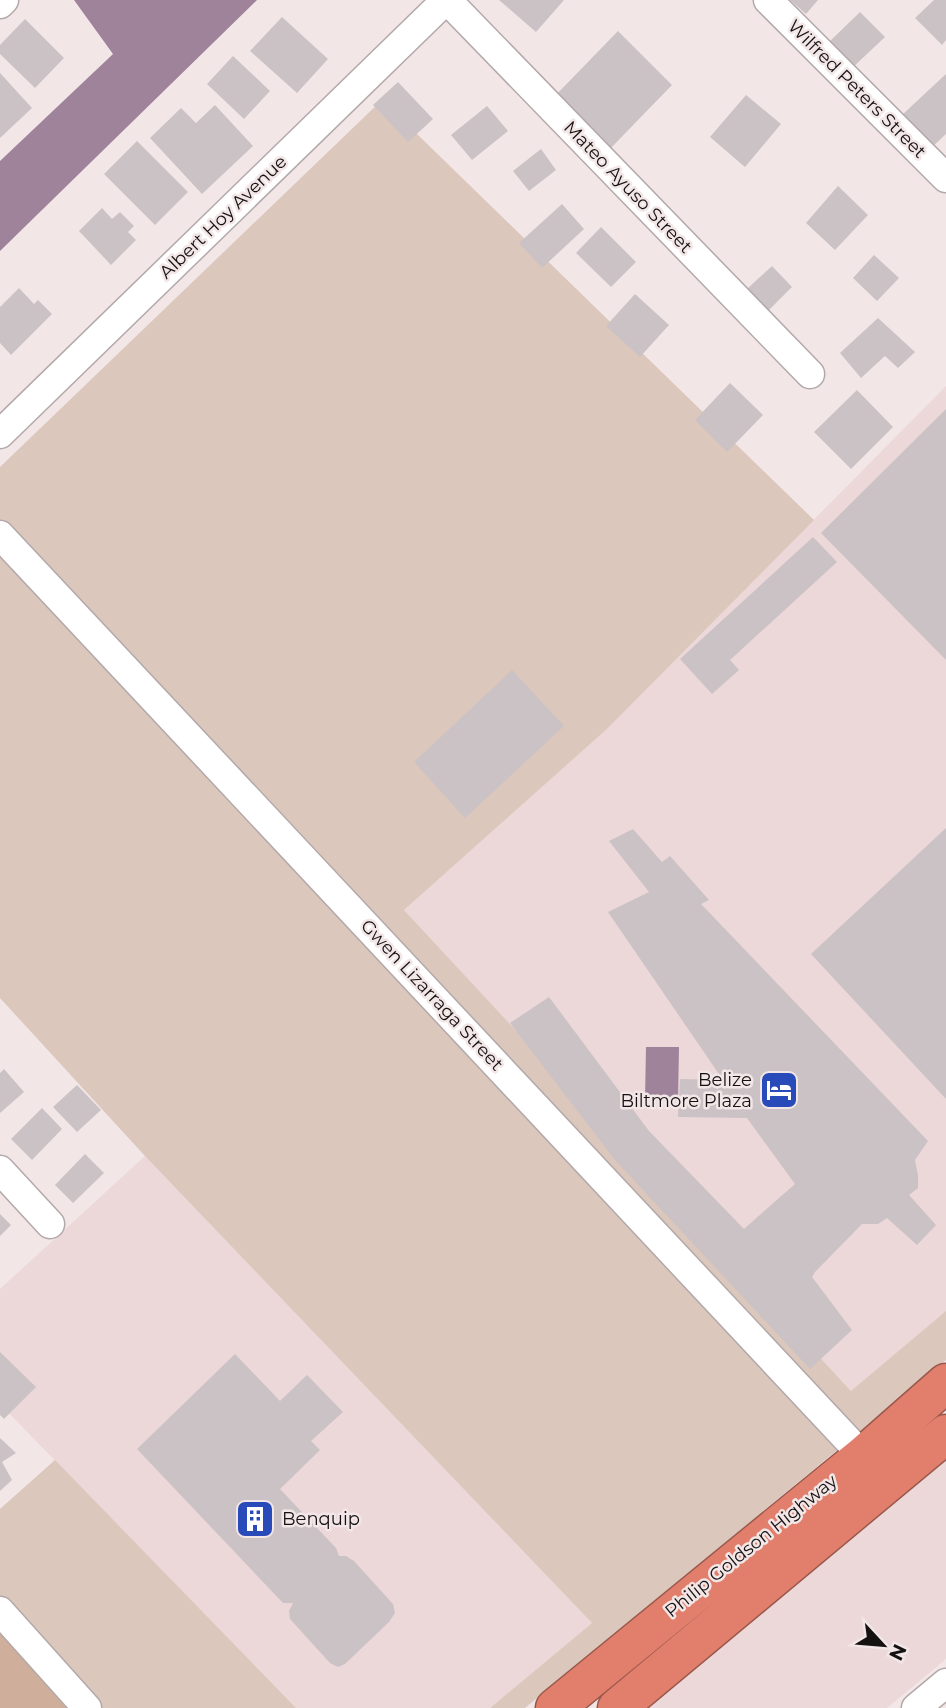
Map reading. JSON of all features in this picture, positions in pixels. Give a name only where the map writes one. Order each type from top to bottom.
[{"type":"highway","name":"Philip Goldson Highway","points":[[555,1708],[863,1456],[946,1383]]},
{"type":"highway","points":[[617,1708],[946,1434]]},
{"type":"street","points":[[0,4],[4,0]]},
{"type":"street","name":"Mateo Ayuso Street","points":[[446,0],[810,374]]},
{"type":"street","name":"Albert Hoy Avenue","points":[[0,434],[446,0]]},
{"type":"street","name":"Wilfred Peters Street","points":[[768,0],[946,178]]},
{"type":"street","name":"Gwen Lizarraga Street","points":[[0,535],[863,1456]]},
{"type":"street","points":[[0,1170],[50,1224]]},
{"type":"street","points":[[0,1611],[87,1708]]},
{"type":"street","points":[[916,1708],[946,1683]]},
{"type":"shaded area","points":[[74,0],[257,0],[0,251],[0,161],[113,54]]},
{"type":"shaded area","points":[[382,100],[814,520],[607,729],[404,910],[851,1391],[946,1311],[946,1360],[525,1708],[490,1708],[592,1623],[145,1156],[0,998],[0,467]]},
{"type":"shaded area","points":[[946,386],[946,1311],[852,1392],[404,910],[607,729]]},
{"type":"shaded area","points":[[646,1047],[679,1047],[678,1101],[645,1100]]},
{"type":"shaded area","points":[[145,1156],[592,1623],[490,1708],[296,1708],[0,1404],[0,1289]]},
{"type":"shaded area","points":[[946,1451],[946,1659],[887,1708],[635,1708]]},
{"type":"shaded area","points":[[55,1460],[296,1708],[74,1708],[0,1631],[0,1509]]},
{"type":"shaded area","points":[[0,1631],[74,1708],[0,1708]]},
{"type":"building","points":[[499,0],[564,0],[536,32]]},
{"type":"building","points":[[790,0],[818,0],[806,14]]},
{"type":"building","points":[[934,0],[946,0],[946,40],[942,45],[915,18]]},
{"type":"building","points":[[860,12],[885,37],[851,69],[827,44]]},
{"type":"building","points":[[282,17],[328,59],[297,93],[250,51]]},
{"type":"building","points":[[25,19],[64,58],[35,88],[0,54],[0,45]]},
{"type":"building","points":[[618,31],[672,85],[607,152],[552,99]]},
{"type":"building","points":[[233,56],[270,91],[244,119],[207,84]]},
{"type":"building","points":[[0,73],[32,108],[0,138]]},
{"type":"building","points":[[946,74],[946,134],[932,147],[902,115]]},
{"type":"building","points":[[398,82],[433,119],[408,142],[373,105]]},
{"type":"building","points":[[746,95],[781,124],[745,167],[710,137]]},
{"type":"building","points":[[215,105],[253,146],[202,194],[150,138],[181,108],[196,123]]},
{"type":"building","points":[[487,106],[508,131],[472,160],[451,135]]},
{"type":"building","points":[[137,141],[188,192],[155,225],[104,174]]},
{"type":"building","points":[[541,149],[556,170],[529,191],[513,171]]},
{"type":"building","points":[[838,186],[868,215],[835,250],[806,223]]},
{"type":"building","points":[[562,204],[584,229],[542,268],[519,243]]},
{"type":"building","points":[[102,208],[112,219],[120,212],[134,226],[128,232],[136,240],[111,265],[79,231]]},
{"type":"building","points":[[601,227],[636,262],[611,287],[576,253]]},
{"type":"building","points":[[874,255],[899,278],[877,301],[853,278]]},
{"type":"building","points":[[772,266],[792,287],[768,311],[747,289]]},
{"type":"building","points":[[19,288],[34,304],[38,300],[52,314],[11,355],[0,343],[0,307]]},
{"type":"building","points":[[635,294],[669,325],[640,357],[606,326]]},
{"type":"building","points":[[878,318],[915,352],[898,368],[885,356],[861,378],[840,353]]},
{"type":"building","points":[[730,383],[763,415],[727,452],[695,420]]},
{"type":"building","points":[[857,390],[893,427],[851,469],[814,432]]},
{"type":"building","points":[[946,409],[946,660],[821,533]]},
{"type":"building","points":[[813,537],[837,562],[730,660],[739,670],[712,694],[680,659]]},
{"type":"building","points":[[512,670],[564,726],[465,818],[414,762]]},
{"type":"building","points":[[946,828],[946,1099],[811,954]]},
{"type":"building","name":"Belize Biltmore Plaza","points":[[633,829],[662,862],[670,856],[709,900],[701,904],[928,1141],[915,1160],[918,1188],[909,1195],[936,1225],[917,1245],[887,1218],[878,1224],[862,1224],[815,1272],[812,1277],[852,1330],[810,1369],[615,1160],[510,1023],[549,997],[649,1131],[744,1229],[795,1184],[747,1118],[678,1117],[680,1079],[723,1080],[608,912],[649,892],[609,841]]},
{"type":"building","points":[[4,1069],[24,1092],[0,1113],[0,1073]]},
{"type":"building","points":[[77,1085],[101,1110],[77,1132],[53,1107]]},
{"type":"building","points":[[42,1108],[62,1129],[32,1160],[11,1139]]},
{"type":"building","points":[[85,1154],[104,1173],[73,1203],[55,1185]]},
{"type":"building","points":[[0,1214],[11,1225],[0,1236]]},
{"type":"building","points":[[0,1352],[36,1387],[4,1419],[0,1415]]},
{"type":"building","name":"Benquip","points":[[235,1354],[280,1401],[307,1375],[343,1412],[311,1441],[320,1450],[280,1489],[336,1548],[339,1556],[346,1556],[354,1561],[393,1604],[395,1613],[389,1622],[345,1664],[338,1667],[330,1663],[290,1619],[289,1611],[293,1603],[283,1603],[137,1449]]},
{"type":"building","points":[[0,1438],[16,1453],[2,1462],[12,1480],[0,1491]]},
{"type":"place","name":"Belize Biltmore Plaza","points":[[779,1090]]},
{"type":"place","name":"Benquip","points":[[255,1519]]}]
